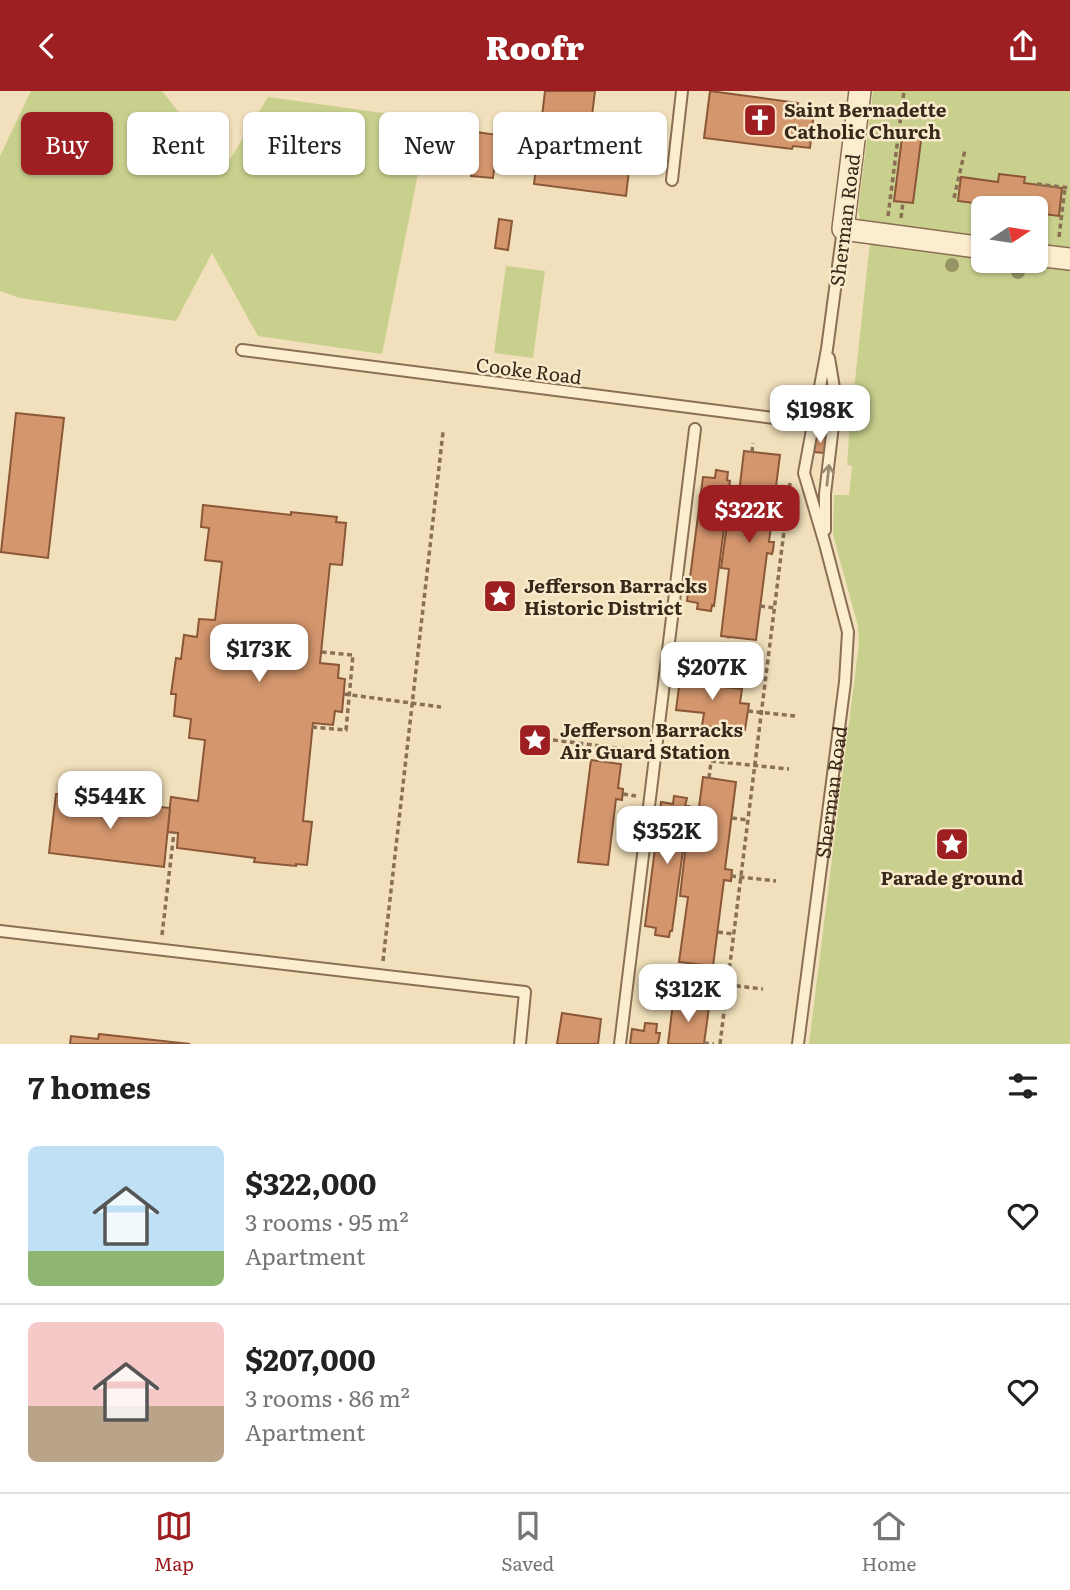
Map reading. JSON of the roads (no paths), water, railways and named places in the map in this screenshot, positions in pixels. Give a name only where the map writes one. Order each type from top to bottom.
[{"type":"street","name":"Sherman Road","points":[[843,229],[860,91]]},
{"type":"street","points":[[843,229],[971,246]]},
{"type":"street","points":[[1048,256],[1070,259]]},
{"type":"lane","points":[[672,180],[682,91]]},
{"type":"lane","name":"Sherman Road","points":[[827,349],[843,229]]},
{"type":"lane","points":[[825,544],[804,473],[827,349]]},
{"type":"lane","points":[[825,544],[825,494],[836,400],[827,349]]},
{"type":"lane","name":"Cooke Road","points":[[242,350],[813,423]]},
{"type":"lane","points":[[620,1044],[695,429]]},
{"type":"lane","name":"Sherman Road","points":[[798,1044],[845,682],[848,632],[825,544]]},
{"type":"lane","points":[[0,931],[525,992],[520,1044]]},
{"type":"place","name":"Saint Bernadette Catholic Church","points":[[760,120]]},
{"type":"place","name":"Jefferson Barracks Historic District","points":[[500,596]]},
{"type":"place","name":"Jefferson Barracks Air Guard Station","points":[[535,740]]},
{"type":"place","name":"Parade ground","points":[[952,844]]}]
